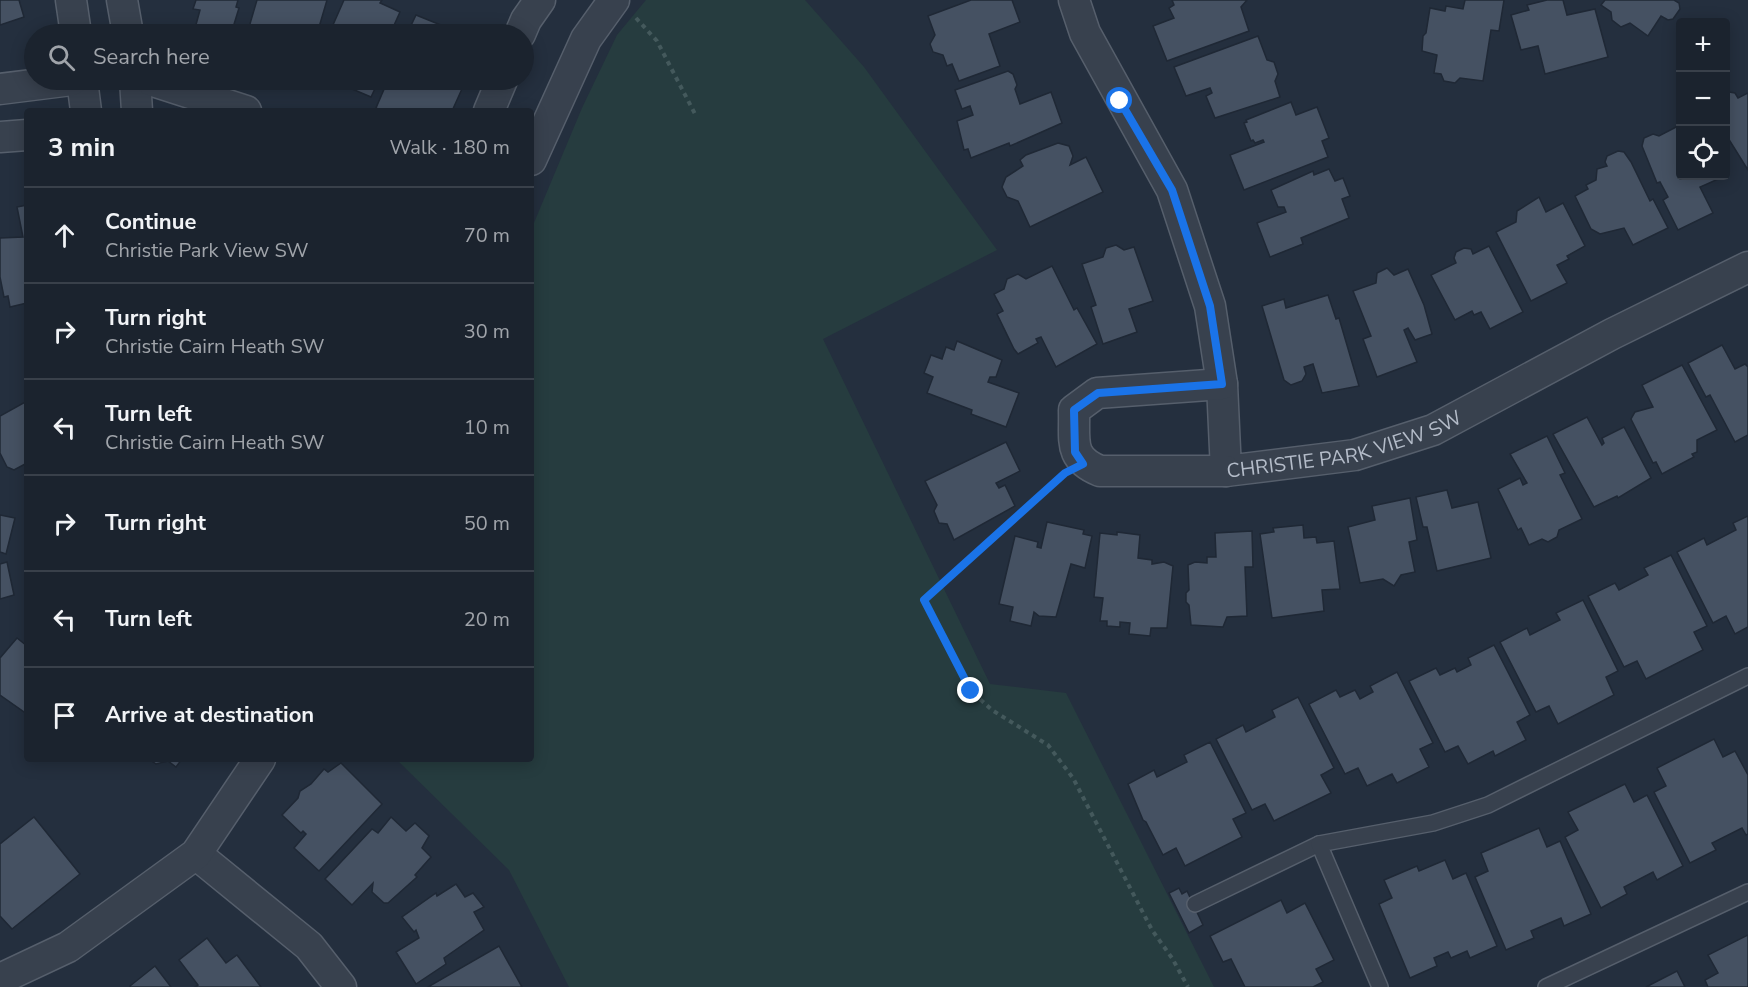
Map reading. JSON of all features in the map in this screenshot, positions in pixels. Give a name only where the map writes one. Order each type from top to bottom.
[{"type":"street","points":[[71,0],[75,24]]},
{"type":"street","points":[[122,0],[126,24]]},
{"type":"street","points":[[524,24],[540,0]]},
{"type":"street","name":"CHRISTIE PARK VIEW SW","points":[[1074,0],[1085,33],[1172,190],[1210,306],[1222,384],[1226,471],[1354,455],[1433,430],[1612,334],[1748,267]]},
{"type":"street","points":[[534,153],[586,39],[622,6]]},
{"type":"street","points":[[0,89],[24,86]]},
{"type":"street","points":[[83,90],[86,108]]},
{"type":"street","points":[[136,90],[137,108]]},
{"type":"street","points":[[181,90],[237,108]]},
{"type":"street","points":[[490,108],[498,90]]},
{"type":"street","points":[[0,137],[24,135]]},
{"type":"street","points":[[1222,384],[1098,393],[1074,410],[1075,452],[1083,464],[1100,471],[1226,471]]},
{"type":"street","points":[[0,979],[68,948],[196,854],[258,762]]},
{"type":"street","points":[[196,854],[309,946],[341,987]]},
{"type":"lane","points":[[1195,904],[1319,844],[1433,823],[1488,805],[1748,676]]},
{"type":"lane","points":[[1319,844],[1380,987]]},
{"type":"lane","points":[[1545,987],[1748,892]]},
{"type":"path","points":[[622,6],[643,23],[657,41],[695,114]]},
{"type":"path","points":[[1083,464],[1065,473],[924,600],[971,691],[992,710],[1048,745],[1073,778],[1152,930],[1172,958],[1188,987]]},
{"type":"green space","points":[[646,0],[805,0],[864,67],[997,250],[823,339],[990,684],[1066,693],[1214,987],[569,987],[509,870],[399,762],[534,762],[534,223],[582,108],[617,35]]},
{"type":"building","points":[[0,0],[19,0],[24,17],[0,25]]},
{"type":"building","points":[[196,0],[238,0],[236,7],[239,8],[234,24],[196,24],[200,10],[193,9]]},
{"type":"building","points":[[257,0],[327,0],[320,24],[250,24]]},
{"type":"building","points":[[344,0],[382,0],[380,3],[400,12],[395,24],[333,24]]},
{"type":"building","points":[[971,0],[1012,0],[1020,22],[989,34],[1000,66],[959,81],[952,64],[947,66],[943,55],[933,52],[930,44],[935,35],[928,16]]},
{"type":"building","points":[[1172,0],[1247,0],[1241,7],[1249,31],[1167,61],[1153,26],[1174,18],[1169,8],[1174,5]]},
{"type":"building","points":[[1465,0],[1504,0],[1499,31],[1491,30],[1483,81],[1460,78],[1455,83],[1444,81],[1441,74],[1434,73],[1437,55],[1422,51],[1430,8],[1445,11],[1446,6],[1463,9]]},
{"type":"building","points":[[1547,0],[1563,0],[1567,15],[1595,9],[1608,57],[1545,74],[1538,46],[1521,50],[1511,15],[1529,10],[1527,5]]},
{"type":"building","points":[[1605,0],[1674,0],[1679,3],[1680,9],[1673,19],[1668,20],[1661,16],[1648,36],[1630,23],[1621,27],[1612,20],[1611,12],[1601,5]]},
{"type":"building","points":[[416,15],[438,24],[412,24]]},
{"type":"building","points":[[1258,36],[1267,60],[1274,62],[1278,74],[1275,81],[1280,97],[1215,118],[1206,96],[1212,93],[1210,88],[1186,96],[1174,67]]},
{"type":"building","points":[[1008,71],[1013,74],[1017,85],[1015,89],[1020,104],[1051,92],[1062,123],[1010,146],[1009,143],[971,158],[968,149],[964,150],[957,121],[973,115],[970,106],[962,109],[955,90]]},
{"type":"building","points":[[354,90],[374,90],[371,97]]},
{"type":"building","points":[[384,90],[461,90],[453,108],[376,108]]},
{"type":"building","points":[[1730,92],[1735,93],[1738,98],[1748,93],[1748,170],[1730,141]]},
{"type":"building","points":[[1291,102],[1296,115],[1317,107],[1329,138],[1322,141],[1328,157],[1244,190],[1230,155],[1264,142],[1263,140],[1255,143],[1251,141],[1244,123],[1247,122],[1246,120]]},
{"type":"building","points":[[1676,127],[1676,180],[1716,180],[1700,187],[1713,213],[1678,230],[1663,200],[1668,197],[1660,182],[1657,183],[1642,146],[1644,138],[1653,134],[1659,136]]},
{"type":"building","points":[[1058,143],[1069,146],[1073,156],[1070,165],[1086,157],[1103,192],[1030,227],[1018,201],[1007,197],[1002,187],[1006,177],[1023,166],[1020,160],[1026,155]]},
{"type":"building","points":[[1618,151],[1624,152],[1631,162],[1650,201],[1653,199],[1668,228],[1633,245],[1624,228],[1600,234],[1591,229],[1575,196],[1588,189],[1586,185],[1596,180],[1597,169],[1607,166],[1605,162],[1607,156]]},
{"type":"building","points":[[1329,169],[1335,181],[1343,178],[1350,196],[1342,199],[1349,218],[1301,238],[1303,244],[1270,257],[1257,223],[1286,212],[1284,207],[1278,207],[1271,190],[1313,171],[1314,175]]},
{"type":"building","points":[[1539,197],[1546,212],[1563,203],[1585,246],[1567,256],[1569,259],[1557,265],[1567,283],[1531,301],[1496,232],[1516,222],[1517,211]]},
{"type":"building","points":[[24,206],[24,304],[10,307],[8,296],[4,297],[0,277],[0,238],[23,237],[17,207]]},
{"type":"building","points":[[1116,245],[1124,250],[1134,247],[1153,301],[1129,309],[1137,332],[1103,344],[1091,307],[1096,305],[1082,264],[1103,257],[1106,248]]},
{"type":"building","points":[[1489,246],[1523,312],[1490,329],[1481,312],[1474,315],[1472,311],[1455,320],[1431,275],[1456,263],[1454,258],[1456,252],[1464,248],[1471,249],[1473,254]]},
{"type":"building","points":[[1052,266],[1074,310],[1077,308],[1097,344],[1056,367],[1041,337],[1036,339],[1038,343],[1018,354],[997,314],[1003,311],[994,294],[1004,289],[1007,279],[1018,274],[1026,279]]},
{"type":"building","points":[[1387,268],[1394,275],[1408,269],[1424,305],[1432,334],[1415,340],[1408,328],[1404,330],[1417,362],[1377,377],[1363,339],[1371,336],[1353,291],[1376,283],[1377,273]]},
{"type":"building","points":[[1328,295],[1336,319],[1339,318],[1359,386],[1322,393],[1313,364],[1304,367],[1306,374],[1302,381],[1291,385],[1284,380],[1262,306],[1284,299],[1286,308]]},
{"type":"building","points":[[957,341],[1002,360],[996,377],[990,377],[988,382],[1019,393],[1006,427],[971,414],[972,410],[927,393],[933,377],[924,373],[931,355],[942,359],[946,347],[954,350]]},
{"type":"building","points":[[1722,345],[1735,369],[1745,364],[1748,367],[1748,435],[1735,442],[1710,395],[1706,397],[1688,363]]},
{"type":"building","points":[[1682,365],[1717,430],[1697,440],[1697,452],[1692,454],[1694,457],[1662,474],[1656,462],[1653,463],[1631,419],[1635,412],[1653,407],[1642,385]]},
{"type":"building","points":[[24,403],[24,465],[14,470],[7,467],[0,453],[0,416]]},
{"type":"building","points":[[1587,417],[1602,445],[1604,443],[1602,438],[1624,427],[1651,478],[1618,498],[1617,496],[1594,507],[1553,434]]},
{"type":"building","points":[[1547,436],[1565,473],[1560,475],[1582,519],[1559,530],[1557,537],[1548,542],[1542,539],[1529,545],[1521,528],[1518,530],[1498,489],[1520,478],[1523,485],[1527,483],[1510,454]]},
{"type":"building","points":[[1006,442],[1020,471],[996,483],[999,488],[1005,485],[1015,506],[954,540],[947,524],[939,523],[934,511],[937,505],[925,481]]},
{"type":"building","points":[[1447,490],[1452,508],[1478,502],[1491,558],[1437,571],[1427,527],[1423,527],[1416,497]]},
{"type":"building","points":[[1410,498],[1417,540],[1409,542],[1415,572],[1401,575],[1394,586],[1383,579],[1360,583],[1348,527],[1375,520],[1372,506]]},
{"type":"building","points":[[0,515],[15,518],[6,554],[0,552]]},
{"type":"building","points":[[1748,516],[1748,627],[1735,634],[1726,616],[1713,623],[1677,552],[1704,538],[1707,545],[1736,530],[1733,523]]},
{"type":"building","points":[[1047,522],[1084,530],[1083,534],[1092,536],[1085,568],[1071,564],[1056,617],[1039,616],[1034,612],[1031,626],[1010,621],[1013,607],[999,604],[1015,536],[1038,542],[1037,547],[1041,548]]},
{"type":"building","points":[[1303,525],[1304,538],[1316,537],[1317,543],[1334,541],[1340,589],[1322,590],[1324,611],[1272,618],[1260,534],[1274,532],[1273,528]]},
{"type":"building","points":[[1252,531],[1253,567],[1245,567],[1247,616],[1227,617],[1223,627],[1191,625],[1189,605],[1186,602],[1186,593],[1189,590],[1188,565],[1195,562],[1207,563],[1207,557],[1216,557],[1215,533]]},
{"type":"building","points":[[1117,532],[1140,535],[1138,558],[1152,560],[1152,564],[1164,562],[1173,566],[1167,628],[1151,628],[1150,636],[1129,634],[1130,623],[1120,622],[1120,627],[1107,626],[1107,621],[1100,621],[1103,598],[1094,597],[1100,533],[1117,535]]},
{"type":"building","points":[[1671,555],[1707,626],[1694,632],[1703,650],[1646,679],[1637,661],[1624,667],[1588,596],[1615,583],[1619,590],[1648,575],[1644,568]]},
{"type":"building","points":[[7,562],[14,595],[0,599],[0,564]]},
{"type":"building","points":[[1583,600],[1618,671],[1606,677],[1614,695],[1558,724],[1549,706],[1536,712],[1500,642],[1527,628],[1530,635],[1560,620],[1556,613]]},
{"type":"building","points":[[17,638],[24,644],[24,712],[0,695],[0,658]]},
{"type":"building","points":[[1494,645],[1530,715],[1517,722],[1526,740],[1495,756],[1493,751],[1468,764],[1458,746],[1445,752],[1409,681],[1436,668],[1440,675],[1455,668],[1457,672],[1471,665],[1468,658]]},
{"type":"building","points":[[1397,672],[1433,743],[1420,749],[1429,767],[1397,783],[1392,774],[1367,786],[1358,768],[1345,774],[1309,704],[1336,690],[1340,697],[1355,690],[1360,699],[1373,692],[1370,686]]},
{"type":"building","points":[[1298,697],[1334,768],[1321,775],[1331,793],[1274,821],[1265,804],[1252,810],[1216,739],[1243,725],[1246,732],[1275,717],[1272,710]]},
{"type":"building","points":[[1714,739],[1723,757],[1735,751],[1748,775],[1748,834],[1746,835],[1742,828],[1712,843],[1716,850],[1690,863],[1654,792],[1666,786],[1657,768]]},
{"type":"building","points":[[1210,742],[1246,813],[1233,819],[1242,837],[1185,866],[1176,848],[1163,855],[1143,820],[1128,784],[1154,770],[1157,777],[1187,762],[1184,755]]},
{"type":"building","points":[[169,762],[180,762],[176,767]]},
{"type":"building","points":[[341,763],[382,804],[319,871],[294,848],[306,834],[303,831],[301,833],[282,815],[298,798],[300,791],[311,784],[324,769],[328,772]]},
{"type":"building","points":[[1625,784],[1634,802],[1647,795],[1683,866],[1657,880],[1653,872],[1624,887],[1627,894],[1601,908],[1565,837],[1578,830],[1568,812]]},
{"type":"building","points":[[34,817],[80,874],[12,929],[0,916],[0,844]]},
{"type":"building","points":[[391,817],[406,831],[415,823],[429,836],[422,848],[431,857],[415,875],[417,877],[388,903],[384,903],[372,892],[373,883],[352,905],[325,879],[372,829],[378,833]]},
{"type":"building","points":[[1539,828],[1547,847],[1560,841],[1591,914],[1564,926],[1561,918],[1531,931],[1534,938],[1506,950],[1475,877],[1488,871],[1481,853]]},
{"type":"building","points":[[1445,860],[1453,879],[1466,873],[1497,946],[1470,958],[1467,951],[1451,958],[1448,952],[1434,958],[1437,966],[1410,978],[1379,904],[1392,898],[1384,880],[1417,866],[1419,871]]},
{"type":"building","points":[[456,884],[465,897],[473,893],[484,907],[474,912],[484,930],[444,958],[446,964],[416,984],[396,952],[419,938],[416,930],[414,932],[402,917],[436,893],[437,896]]},
{"type":"building","points":[[1179,888],[1182,894],[1187,891],[1203,925],[1189,933],[1169,893]]},
{"type":"building","points":[[1281,900],[1287,913],[1305,903],[1334,960],[1316,969],[1323,982],[1313,987],[1245,987],[1231,959],[1223,962],[1210,936]]},
{"type":"building","points":[[1748,935],[1748,987],[1708,987],[1705,980],[1718,973],[1708,955]]},
{"type":"building","points":[[207,938],[226,963],[237,955],[261,987],[195,987],[198,985],[179,960]]},
{"type":"building","points":[[499,946],[522,987],[428,987]]},
{"type":"building","points":[[155,966],[171,987],[130,987],[130,986]]},
{"type":"building","points":[[1677,971],[1685,987],[1646,987]]},
{"type":"route","points":[[971,691],[924,600],[1065,473],[1083,464],[1075,452],[1074,410],[1098,393],[1222,384],[1210,306],[1172,190],[1120,101]]}]
